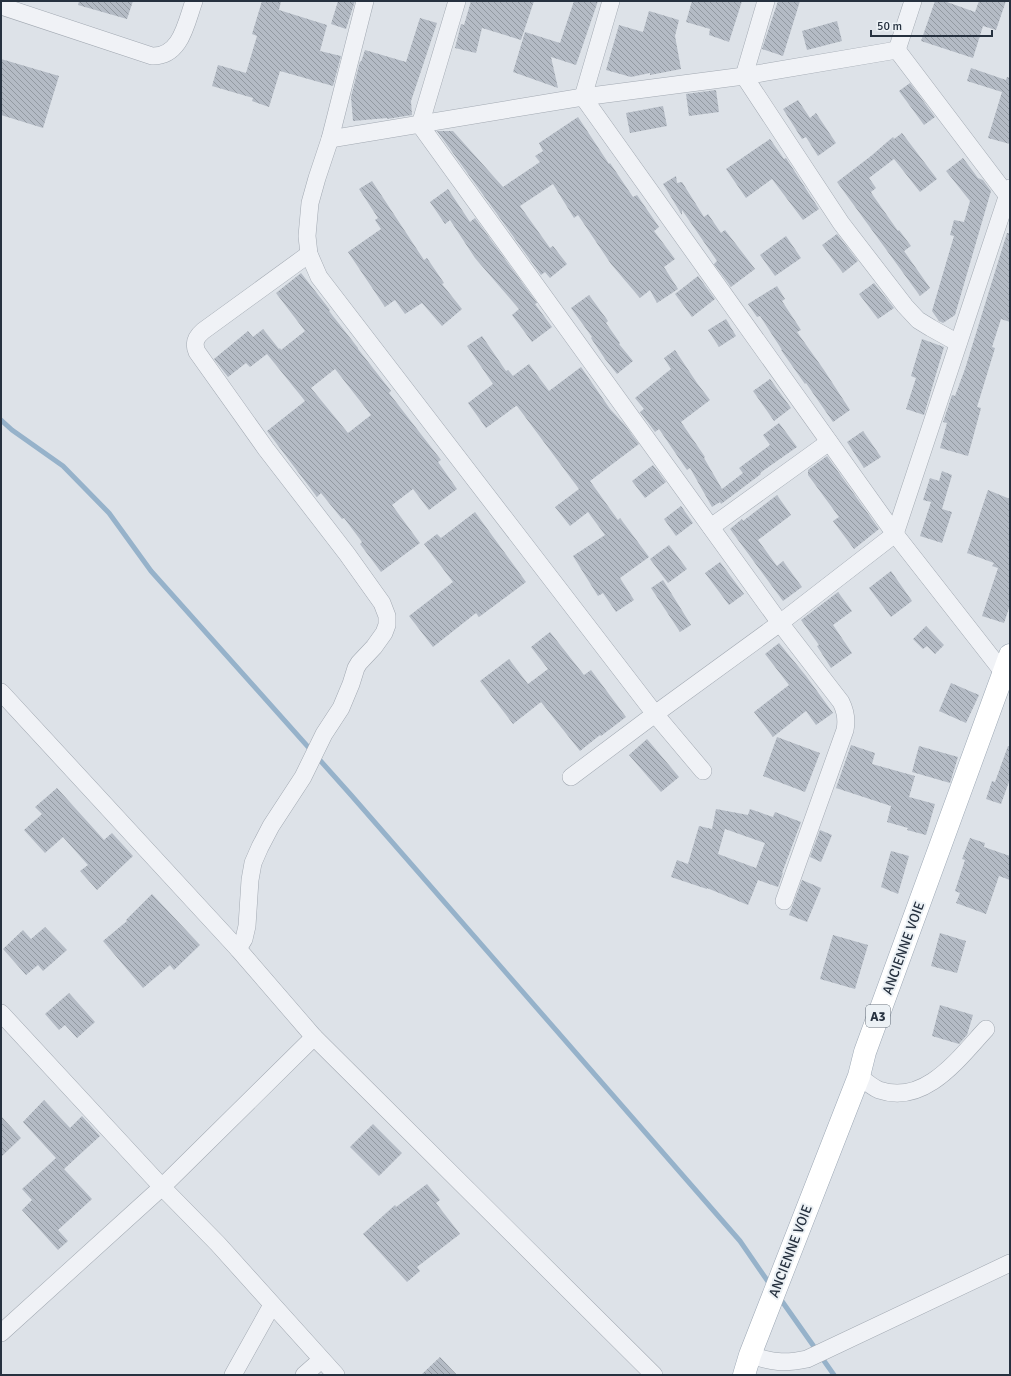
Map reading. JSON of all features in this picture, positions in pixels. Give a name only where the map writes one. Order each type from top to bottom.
[{"type":"main road","name":"ANCIENNE VOIE","points":[[747,1365],[859,1076],[865,1052],[1008,670]]},
{"type":"street","points":[[1,6],[152,56],[158,56],[165,55],[179,42],[194,1]]},
{"type":"street","points":[[365,1],[330,139],[316,178],[310,204],[307,236],[309,254],[319,277],[656,714],[703,771]]},
{"type":"street","points":[[420,124],[457,1]]},
{"type":"street","points":[[583,97],[611,1]]},
{"type":"street","points":[[766,1],[744,76],[841,223],[905,306],[918,320],[958,343]]},
{"type":"street","points":[[897,50],[913,1]]},
{"type":"street","points":[[330,139],[583,97],[744,76],[897,50]]},
{"type":"street","points":[[571,777],[780,623],[895,534],[1009,194],[897,50]]},
{"type":"street","points":[[583,97],[895,534],[1008,670]]},
{"type":"street","points":[[420,124],[780,623],[841,702],[845,712],[845,730],[784,900]]},
{"type":"street","points":[[238,950],[244,939],[247,926],[250,880],[253,863],[260,847],[271,826],[303,777],[324,734],[341,708],[356,668],[384,633],[388,616],[379,598],[266,449],[197,352],[195,346],[198,336],[203,331],[309,254]]},
{"type":"street","points":[[711,527],[829,442]]},
{"type":"street","points":[[3,697],[238,950],[314,1037],[654,1375]]},
{"type":"street","points":[[1,1013],[162,1187],[218,1244],[336,1375]]},
{"type":"street","points":[[859,1076],[878,1089],[887,1092],[902,1093],[921,1088],[936,1080],[944,1073],[986,1029]]},
{"type":"street","points":[[1,1333],[162,1187],[314,1037]]},
{"type":"street","points":[[747,1365],[768,1361],[785,1362],[806,1359],[1010,1263]]},
{"type":"street","points":[[233,1375],[272,1305]]},
{"type":"street","points":[[304,1375],[321,1360]]},
{"type":"building","points":[[79,1],[133,1],[127,19],[78,5]]},
{"type":"building","points":[[262,1],[281,1],[279,10],[327,25],[320,51],[341,56],[333,86],[280,71],[269,107],[252,101],[253,98],[212,86],[218,65],[246,73],[257,36],[252,34]]},
{"type":"building","points":[[338,1],[355,1],[346,29],[331,24]]},
{"type":"building","points":[[471,1],[534,1],[521,40],[482,28],[476,53],[455,48],[461,24],[464,25]]},
{"type":"building","points":[[574,1],[598,1],[576,65],[551,57],[558,88],[513,72],[525,32],[560,43]]},
{"type":"building","points":[[692,1],[742,1],[729,42],[709,35],[710,29],[686,22]]},
{"type":"building","points":[[778,1],[800,1],[783,56],[762,49]]},
{"type":"building","points":[[935,1],[944,1],[975,12],[979,1],[1006,1],[996,30],[983,26],[973,58],[921,41]]},
{"type":"building","points":[[649,11],[679,20],[675,36],[681,69],[631,77],[606,70],[619,25],[643,32]]},
{"type":"building","points":[[420,18],[437,23],[411,101],[412,115],[387,119],[353,121],[351,97],[360,61],[361,62],[365,50],[406,62]]},
{"type":"building","points":[[837,21],[842,41],[807,50],[802,31]]},
{"type":"building","points":[[1,59],[59,76],[43,128],[1,115]]},
{"type":"building","points":[[971,68],[1006,80],[1007,77],[1010,78],[1010,144],[988,138],[1002,92],[967,81]]},
{"type":"building","points":[[910,83],[935,117],[924,125],[899,91]]},
{"type":"building","points":[[716,90],[719,112],[689,116],[686,94]]},
{"type":"building","points":[[798,100],[810,118],[816,113],[836,143],[818,156],[806,137],[802,139],[783,109]]},
{"type":"building","points":[[663,106],[667,126],[630,133],[626,113]]},
{"type":"building","points":[[578,117],[633,197],[637,195],[659,227],[654,231],[675,259],[664,267],[678,289],[657,303],[650,290],[640,298],[611,264],[578,215],[574,218],[553,184],[520,206],[550,248],[553,246],[567,264],[550,278],[545,272],[541,275],[437,131],[453,131],[503,187],[540,162],[535,156],[543,151],[539,143]]},
{"type":"building","points":[[902,133],[937,179],[920,192],[894,159],[869,178],[876,188],[871,192],[872,194],[898,231],[899,230],[911,246],[904,251],[930,288],[920,296],[837,182],[893,137],[894,139]]},
{"type":"building","points":[[770,139],[784,159],[786,158],[819,209],[803,220],[772,179],[746,198],[726,169]]},
{"type":"building","points":[[963,158],[978,178],[983,180],[991,191],[955,315],[943,323],[939,321],[932,311],[954,236],[950,235],[954,220],[964,222],[970,201],[946,171]]},
{"type":"building","points":[[676,176],[677,183],[682,182],[704,217],[708,214],[721,233],[725,230],[755,269],[731,287],[714,264],[717,261],[682,210],[682,215],[663,184]]},
{"type":"building","points":[[372,181],[424,260],[427,258],[444,283],[442,284],[462,309],[442,326],[422,303],[405,314],[395,300],[385,307],[348,252],[381,229],[375,220],[378,218],[359,189]]},
{"type":"building","points":[[448,189],[470,222],[475,218],[537,303],[535,304],[552,327],[532,342],[512,315],[519,309],[475,258],[450,220],[445,224],[430,202]]},
{"type":"building","points":[[1007,233],[1010,233],[1010,322],[1001,319],[992,347],[995,348],[977,407],[981,408],[968,456],[940,448],[947,423],[943,422],[952,395],[955,396],[965,369]]},
{"type":"building","points":[[837,234],[858,261],[843,273],[822,245]]},
{"type":"building","points":[[786,236],[801,258],[775,276],[760,255]]},
{"type":"building","points":[[301,273],[391,391],[389,393],[441,460],[438,462],[457,489],[429,510],[413,489],[392,505],[420,543],[381,572],[360,544],[362,542],[344,518],[342,519],[321,493],[317,497],[267,431],[305,401],[267,354],[250,367],[246,363],[228,377],[214,359],[248,331],[253,337],[263,329],[281,350],[305,331],[276,293]],"holes":[[[335,369],[371,415],[348,433],[311,388]]]},
{"type":"building","points":[[698,276],[715,299],[692,317],[675,294]]},
{"type":"building","points":[[874,283],[894,308],[878,319],[859,294]]},
{"type":"building","points":[[777,286],[785,299],[782,301],[801,330],[797,332],[850,410],[833,422],[781,350],[760,316],[757,317],[748,304]]},
{"type":"building","points":[[589,295],[608,321],[606,323],[620,343],[619,344],[633,361],[617,374],[605,359],[591,338],[592,337],[571,308]]},
{"type":"building","points":[[726,319],[736,336],[719,347],[708,330]]},
{"type":"building","points":[[482,336],[506,371],[508,370],[513,376],[529,364],[549,391],[581,367],[610,409],[624,424],[639,444],[590,481],[618,520],[620,518],[649,557],[620,578],[634,600],[616,612],[603,593],[598,596],[573,556],[605,535],[588,512],[570,526],[555,507],[579,489],[517,406],[486,428],[468,403],[493,384],[467,346]]},
{"type":"building","points":[[922,339],[944,347],[924,415],[906,409],[916,378],[911,376]]},
{"type":"building","points":[[675,350],[710,400],[681,422],[705,457],[704,458],[722,489],[743,473],[739,468],[770,445],[763,435],[779,423],[797,447],[760,473],[761,474],[721,504],[720,502],[712,507],[690,468],[687,470],[659,429],[655,432],[640,412],[644,409],[635,398],[671,369],[664,358]]},
{"type":"building","points":[[770,379],[791,408],[774,421],[753,391]]},
{"type":"building","points":[[863,431],[881,457],[864,468],[847,442]]},
{"type":"building","points":[[827,456],[879,529],[854,549],[833,521],[839,517],[808,475],[808,470]]},
{"type":"building","points":[[653,465],[666,482],[645,498],[632,481]]},
{"type":"building","points":[[942,471],[952,475],[942,509],[952,512],[942,543],[920,536],[931,502],[923,500],[930,478],[939,481]]},
{"type":"building","points":[[988,490],[1010,499],[1010,605],[1004,623],[982,616],[998,568],[992,566],[994,563],[967,553]]},
{"type":"building","points":[[777,495],[791,515],[758,540],[777,566],[783,561],[802,587],[783,601],[730,529]]},
{"type":"building","points":[[681,506],[693,523],[676,536],[664,519]]},
{"type":"building","points":[[475,512],[526,582],[479,617],[476,613],[433,647],[409,616],[453,582],[424,544],[437,534],[441,538]]},
{"type":"building","points":[[669,545],[687,569],[668,583],[650,559]]},
{"type":"building","points":[[720,562],[744,594],[729,605],[705,573]]},
{"type":"building","points":[[891,571],[912,601],[891,617],[869,588]]},
{"type":"building","points":[[663,580],[691,625],[680,632],[651,588]]},
{"type":"building","points":[[838,592],[852,611],[833,625],[852,653],[831,668],[817,646],[819,645],[801,620]]},
{"type":"building","points":[[926,626],[944,645],[935,654],[927,646],[923,649],[913,639]]},
{"type":"building","points":[[550,632],[584,675],[591,670],[626,717],[580,751],[541,702],[513,724],[480,681],[509,659],[528,684],[548,669],[531,647]]},
{"type":"building","points":[[779,643],[806,676],[833,713],[816,725],[806,711],[773,737],[754,712],[789,685],[765,654]]},
{"type":"building","points":[[951,683],[979,695],[966,723],[939,711]]},
{"type":"building","points":[[777,737],[820,753],[805,792],[763,776]]},
{"type":"building","points":[[647,739],[679,777],[661,792],[629,755]]},
{"type":"building","points":[[851,745],[875,753],[872,764],[915,776],[909,797],[935,804],[926,835],[907,830],[908,828],[887,822],[891,806],[836,788]]},
{"type":"building","points":[[919,746],[958,757],[950,783],[912,772]]},
{"type":"building","points":[[1008,746],[1010,746],[1010,779],[1001,804],[986,799],[992,781],[995,782]]},
{"type":"building","points":[[57,788],[104,840],[112,833],[133,856],[97,890],[80,871],[88,865],[63,837],[45,853],[24,830],[42,814],[35,807]]},
{"type":"building","points":[[716,809],[748,815],[750,809],[773,817],[775,812],[801,822],[778,887],[758,880],[748,905],[707,888],[671,877],[677,860],[688,864],[699,826],[712,829]],"holes":[[[725,829],[765,843],[756,868],[718,854]]]},
{"type":"building","points":[[820,830],[832,835],[821,862],[810,857]]},
{"type":"building","points":[[970,838],[985,843],[984,847],[1010,856],[1010,880],[999,876],[986,914],[956,903],[960,893],[955,891],[965,860],[962,859]]},
{"type":"building","points":[[891,851],[909,856],[898,894],[881,887]]},
{"type":"building","points":[[802,880],[821,888],[807,922],[789,915]]},
{"type":"building","points":[[152,894],[200,945],[174,970],[170,965],[143,988],[103,941],[127,921],[126,920]]},
{"type":"building","points":[[45,927],[67,950],[43,971],[38,965],[26,975],[3,949],[23,930],[31,939]]},
{"type":"building","points":[[940,933],[966,941],[957,973],[931,966]]},
{"type":"building","points":[[833,935],[868,945],[855,989],[820,979]]},
{"type":"building","points":[[69,993],[95,1022],[77,1038],[65,1025],[59,1030],[45,1014]]},
{"type":"building","points":[[940,1005],[973,1015],[967,1035],[959,1044],[932,1036]]},
{"type":"building","points":[[44,1100],[70,1128],[82,1116],[100,1136],[64,1169],[92,1199],[58,1230],[68,1241],[58,1250],[22,1210],[32,1200],[22,1189],[56,1158],[23,1122]]},
{"type":"building","points":[[1,1116],[21,1138],[1,1157]]},
{"type":"building","points":[[373,1124],[402,1153],[379,1176],[350,1147]]},
{"type":"building","points":[[427,1184],[440,1200],[436,1203],[460,1234],[417,1267],[420,1271],[407,1282],[363,1234],[395,1205],[396,1207]]},
{"type":"building","points":[[440,1357],[457,1375],[421,1375]]},
{"type":"waterway","points":[[1,420],[12,430],[63,466],[109,513],[151,571],[351,795],[740,1241],[771,1286]]},
{"type":"waterway","points":[[779,1297],[834,1375]]}]
